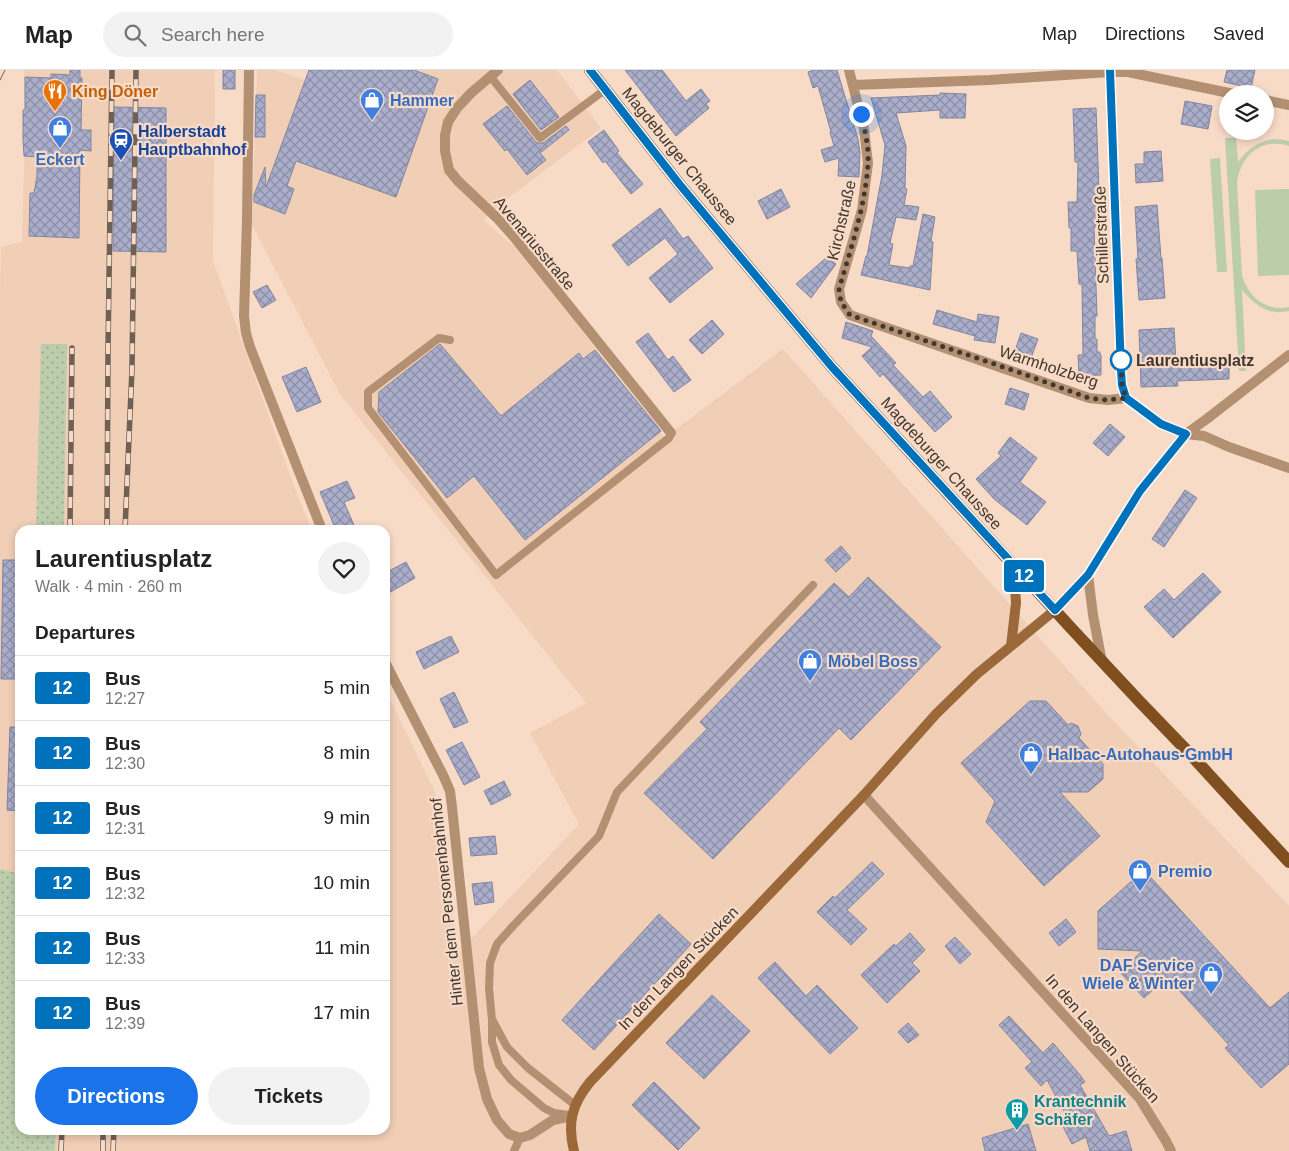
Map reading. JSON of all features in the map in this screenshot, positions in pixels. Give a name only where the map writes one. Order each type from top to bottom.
[{"type":"main road","name":"Magdeburger Chaussee","points":[[590,70],[680,185],[832,367],[1102,662],[1289,862]]},
{"type":"street","points":[[249,70],[244,316],[246,333],[320,525]]},
{"type":"street","name":"Kirchstraße","points":[[849,70],[864,129],[868,163],[862,210],[839,289],[841,302],[850,315]]},
{"type":"street","points":[[853,85],[989,75],[1110,71],[1128,72],[1219,91]]},
{"type":"street","name":"Schillerstraße","points":[[1110,71],[1121,370],[1122,385],[1126,398]]},
{"type":"street","name":"Avenariusstraße","points":[[494,73],[471,93],[457,108],[448,122],[445,135],[445,150],[449,170],[514,237],[671,433]]},
{"type":"street","points":[[1274,102],[1289,105]]},
{"type":"street","name":"Warmholzberg","points":[[850,315],[1089,398],[1108,400],[1126,398]]},
{"type":"street","points":[[1055,610],[1088,575],[1140,491],[1186,434],[1289,355]]},
{"type":"street","points":[[1126,398],[1161,424],[1186,434],[1204,436],[1289,468]]},
{"type":"street","points":[[1007,557],[1015,587],[1016,603],[1011,646]]},
{"type":"street","points":[[1088,575],[1102,662]]},
{"type":"street","name":"In den Langen Stücken","points":[[574,1151],[571,1137],[572,1116],[581,1093],[590,1082],[864,795],[936,714],[977,674],[1055,610]]},
{"type":"street","name":"Hinter dem Personenbahnhof","points":[[390,672],[450,791],[479,1068],[487,1099],[497,1120],[509,1134],[520,1138]]},
{"type":"street","name":"In den Langen Stücken","points":[[864,795],[1140,1099],[1171,1151]]},
{"type":"street","points":[[520,1138],[530,1135],[553,1120],[572,1116]]},
{"type":"lane","points":[[494,73],[540,138],[606,90]]},
{"type":"lane","points":[[450,340],[438,338],[368,392],[368,408],[496,575],[670,438],[671,433]]},
{"type":"lane","points":[[572,1116],[554,1113],[544,1108],[511,1080],[499,1066],[492,1042],[489,988],[490,963],[498,944],[599,836],[617,792],[813,585]]},
{"type":"lane","points":[[492,1020],[507,1047],[528,1068],[575,1105]]},
{"type":"lane","points":[[514,1151],[520,1138]]},
{"type":"shaded area","points":[[24,70],[215,70],[213,261],[310,525],[15,525],[15,1135],[390,1135],[390,699],[435,792],[458,953],[579,824],[530,733],[586,703],[340,394],[252,225],[257,70],[275,70],[328,87],[334,70],[557,70],[601,128],[507,199],[483,220],[523,254],[664,437],[783,349],[1107,714],[1289,906],[1289,1151],[0,1151],[1,247],[22,242],[25,136],[23,135],[23,110],[25,110]]},
{"type":"green space","points":[[1281,139],[1289,141],[1289,146],[1270,144],[1254,150],[1243,164],[1237,182],[1242,275],[1245,283],[1253,296],[1259,301],[1273,307],[1289,307],[1289,311],[1274,312],[1262,308],[1242,290],[1246,371],[1239,371],[1225,140],[1236,140],[1238,162],[1254,146],[1270,140]]},
{"type":"green space","points":[[1220,158],[1227,272],[1217,272],[1210,159]]},
{"type":"green space","points":[[1289,189],[1289,275],[1258,276],[1255,190]]},
{"type":"green space","points":[[41,344],[67,344],[64,525],[36,525]]},
{"type":"green space","points":[[0,869],[15,873],[15,1135],[56,1135],[55,1151],[0,1151]]},
{"type":"building","points":[[70,70],[80,70],[80,78],[82,78],[81,130],[91,130],[91,151],[80,150],[79,238],[29,236],[30,193],[34,193],[37,176],[37,157],[24,156],[23,110],[25,110],[25,77],[51,78],[51,74],[70,75]]},
{"type":"building","points":[[223,70],[235,70],[235,89],[223,89]]},
{"type":"building","name":"Hammer","points":[[309,70],[414,70],[438,79],[396,197],[296,161],[287,186],[294,189],[285,214],[254,202],[254,195],[265,167],[266,187]]},
{"type":"building","points":[[625,70],[662,70],[686,101],[701,89],[710,101],[706,104],[709,108],[676,136]]},
{"type":"building","points":[[814,70],[837,70],[858,139],[860,153],[859,177],[838,176],[839,158],[825,162],[821,150],[834,146],[818,86],[813,88],[808,72]]},
{"type":"building","points":[[1227,70],[1255,70],[1252,85],[1238,85],[1224,82]]},
{"type":"building","points":[[530,80],[559,117],[541,130],[513,94]]},
{"type":"building","points":[[940,93],[966,94],[965,118],[940,118],[940,110],[896,113],[906,146],[905,189],[907,189],[904,205],[919,207],[916,220],[896,217],[890,243],[893,244],[889,265],[910,268],[910,266],[913,266],[923,214],[935,217],[931,241],[933,242],[930,290],[861,275],[867,256],[882,175],[885,145],[871,98],[940,95]]},
{"type":"building","points":[[256,95],[265,95],[265,137],[255,137]]},
{"type":"building","points":[[1185,101],[1212,106],[1208,129],[1181,124]]},
{"type":"building","points":[[507,106],[538,143],[543,143],[566,126],[569,130],[540,153],[546,160],[527,175],[507,149],[505,151],[483,124]]},
{"type":"building","points":[[114,107],[166,108],[166,252],[113,251]]},
{"type":"building","points":[[1096,108],[1100,220],[1097,220],[1097,227],[1094,227],[1097,316],[1095,316],[1095,339],[1097,339],[1097,352],[1100,352],[1101,355],[1101,375],[1079,376],[1078,355],[1083,355],[1082,284],[1079,284],[1077,251],[1071,251],[1068,202],[1077,202],[1078,162],[1075,162],[1073,109]]},
{"type":"building","points":[[604,130],[619,151],[617,153],[643,184],[631,194],[605,161],[603,163],[588,142]]},
{"type":"building","points":[[1161,151],[1163,181],[1136,183],[1135,164],[1144,164],[1144,152]]},
{"type":"building","points":[[781,189],[790,207],[767,219],[758,201]]},
{"type":"building","points":[[1157,205],[1165,298],[1139,300],[1135,207]]},
{"type":"building","points":[[660,208],[683,239],[688,236],[713,268],[670,303],[649,278],[678,254],[665,238],[628,266],[612,245]]},
{"type":"building","points":[[827,257],[836,264],[811,298],[796,284]]},
{"type":"building","points":[[267,285],[276,300],[262,308],[253,292]]},
{"type":"building","points":[[937,310],[977,322],[978,314],[999,317],[995,343],[974,340],[975,336],[933,324]]},
{"type":"building","points":[[712,320],[724,334],[702,354],[689,340]]},
{"type":"building","points":[[846,322],[873,331],[871,336],[896,363],[893,365],[923,397],[930,391],[952,417],[935,432],[883,374],[880,377],[862,356],[872,347],[842,338]]},
{"type":"building","points":[[1174,328],[1176,362],[1229,360],[1229,379],[1177,381],[1178,386],[1141,387],[1139,330]]},
{"type":"building","points":[[648,333],[668,360],[673,356],[691,380],[674,392],[636,342]]},
{"type":"building","points":[[1021,333],[1038,339],[1031,358],[1015,351]]},
{"type":"building","points":[[440,344],[501,416],[579,353],[583,359],[595,350],[661,431],[525,540],[474,476],[447,498],[378,412],[379,392]]},
{"type":"building","points":[[306,367],[321,402],[297,412],[282,377]]},
{"type":"building","points":[[1010,388],[1029,394],[1024,410],[1005,404]]},
{"type":"building","points":[[1110,424],[1125,437],[1108,456],[1093,443]]},
{"type":"building","points":[[1010,437],[1037,458],[1020,482],[1046,502],[1027,525],[994,499],[976,479],[1001,456],[998,453]]},
{"type":"building","points":[[347,481],[355,498],[344,502],[354,525],[334,525],[320,492]]},
{"type":"building","points":[[1185,490],[1197,498],[1164,547],[1152,539]]},
{"type":"building","points":[[841,546],[851,558],[836,572],[825,560]]},
{"type":"building","points":[[3,560],[15,560],[15,679],[1,679]]},
{"type":"building","points":[[406,562],[415,578],[390,592],[390,570]]},
{"type":"building","points":[[1203,573],[1221,592],[1173,638],[1144,607],[1164,589],[1174,600]]},
{"type":"building","points":[[868,577],[941,647],[851,740],[839,728],[713,859],[644,793],[707,729],[700,722],[834,583],[849,597]]},
{"type":"building","points":[[451,636],[459,652],[424,669],[416,652]]},
{"type":"building","points":[[454,692],[468,722],[454,728],[440,699]]},
{"type":"building","points":[[1030,701],[1046,701],[1068,725],[1071,723],[1078,726],[1081,734],[1079,738],[1103,764],[1103,779],[1088,792],[1060,792],[1100,836],[1044,886],[986,822],[995,801],[961,763]]},
{"type":"building","points":[[10,727],[15,727],[15,811],[7,810]]},
{"type":"building","points":[[462,742],[480,777],[464,785],[446,750]]},
{"type":"building","points":[[504,781],[511,795],[491,805],[484,791]]},
{"type":"building","points":[[495,836],[497,854],[471,856],[469,838]]},
{"type":"building","points":[[872,862],[884,874],[847,910],[867,929],[851,945],[817,912],[833,896],[835,898]]},
{"type":"building","points":[[1144,870],[1270,1008],[1289,992],[1289,1064],[1261,1088],[1225,1048],[1229,1045],[1167,977],[1144,998],[1120,972],[1142,951],[1098,949],[1098,911]]},
{"type":"building","points":[[492,882],[494,902],[475,905],[472,884]]},
{"type":"building","points":[[659,914],[691,944],[594,1050],[562,1020]]},
{"type":"building","points":[[1066,919],[1076,932],[1059,946],[1049,933]]},
{"type":"building","points":[[910,933],[925,950],[912,963],[920,971],[887,1003],[861,975],[894,944],[896,946]]},
{"type":"building","points":[[955,937],[971,954],[960,964],[945,946]]},
{"type":"building","points":[[775,962],[806,996],[817,985],[858,1028],[830,1054],[758,978]]},
{"type":"building","points":[[712,995],[750,1031],[704,1079],[666,1043]]},
{"type":"building","points":[[1009,1016],[1043,1053],[1053,1043],[1085,1082],[1080,1085],[1109,1136],[1126,1131],[1132,1151],[1090,1151],[1086,1137],[1072,1144],[1059,1119],[1066,1115],[1047,1080],[1041,1086],[1025,1068],[1032,1062],[999,1025]]},
{"type":"building","points":[[908,1023],[919,1035],[908,1043],[898,1032]]},
{"type":"building","points":[[654,1082],[700,1128],[678,1150],[632,1105]]},
{"type":"building","name":"Krantechnik Schäfer","points":[[1028,1124],[1036,1151],[985,1151],[982,1138]]},
{"type":"tram line","points":[[0,80],[5,70]]},
{"type":"railway","points":[[107,525],[112,70]]},
{"type":"railway","points":[[125,525],[132,369],[136,70]]},
{"type":"railway","points":[[70,525],[72,348]]},
{"type":"railway","points":[[61,1151],[62,1135]]},
{"type":"railway","points":[[103,1135],[103,1151]]},
{"type":"railway","points":[[113,1151],[114,1135]]},
{"type":"bus line","name":"12","points":[[590,70],[680,185],[832,367],[1055,610],[1088,575],[1140,491],[1186,434],[1161,424],[1126,398],[1122,385],[1110,70]]},
{"type":"place","name":"King Döner","points":[[55,112]]},
{"type":"place","name":"Hammer","points":[[372,121]]},
{"type":"place","name":"Eckert","points":[[60,149]]},
{"type":"place","name":"Halberstadt Hauptbahnhof","points":[[121,161]]},
{"type":"place","name":"Laurentiusplatz","points":[[1121,360]]},
{"type":"place","name":"Möbel Boss","points":[[810,682]]},
{"type":"place","name":"Halbac-Autohaus-GmbH","points":[[1031,775]]},
{"type":"place","name":"Premio","points":[[1140,892]]},
{"type":"place","name":"DAF Service Wiele & Winter","points":[[1211,995]]},
{"type":"place","name":"Krantechnik Schäfer","points":[[1017,1131]]},
{"type":"route","points":[[861,114],[868,163],[862,210],[839,289],[841,302],[850,315],[1089,398],[1108,400],[1126,398],[1122,385],[1120,351],[1121,360]]}]
